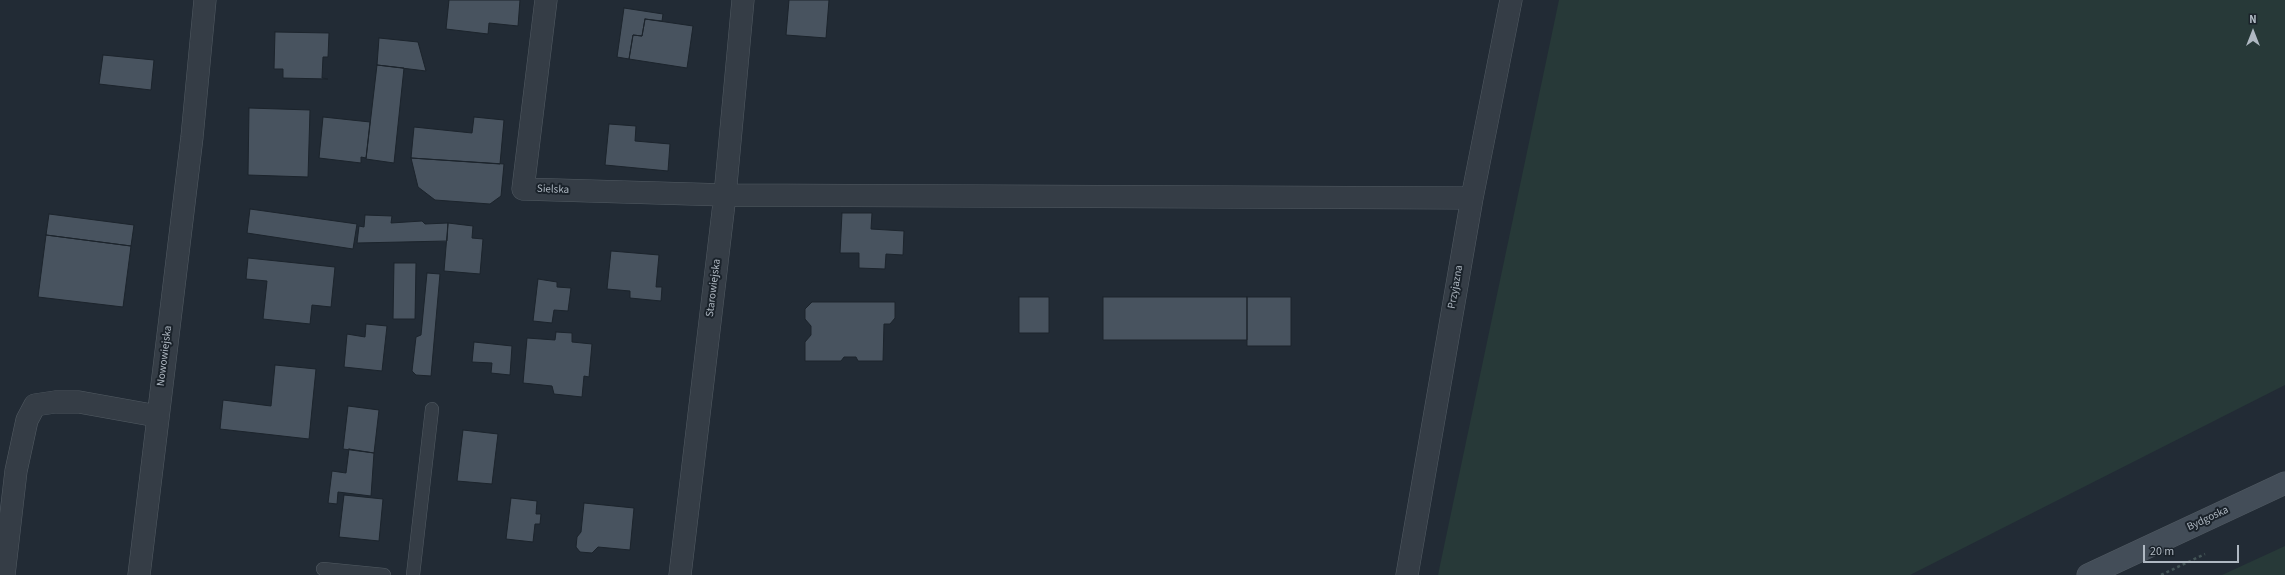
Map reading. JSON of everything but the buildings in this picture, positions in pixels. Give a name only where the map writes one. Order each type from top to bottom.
[{"type":"main road","name":"Bydgoska","points":[[2088,575],[2285,483]]},
{"type":"street","name":"Nowowiejska","points":[[139,575],[157,416],[192,138],[205,0]]},
{"type":"street","name":"Sielska","points":[[546,0],[523,189],[725,195]]},
{"type":"street","name":"Starowiejska","points":[[680,575],[725,195],[743,0]]},
{"type":"street","name":"Przyjazna","points":[[1407,575],[1472,198],[1511,0]]},
{"type":"street","points":[[725,195],[1472,198]]},
{"type":"street","points":[[4,575],[16,471],[27,420],[35,405],[55,402],[79,402],[157,416]]},
{"type":"lane","points":[[413,575],[432,409]]},
{"type":"lane","points":[[323,569],[384,575]]},
{"type":"shaded area","points":[[1559,0],[2285,0],[2285,385],[1910,575],[1438,575]]},
{"type":"shaded area","points":[[2285,546],[2285,575],[2222,575]]}]
